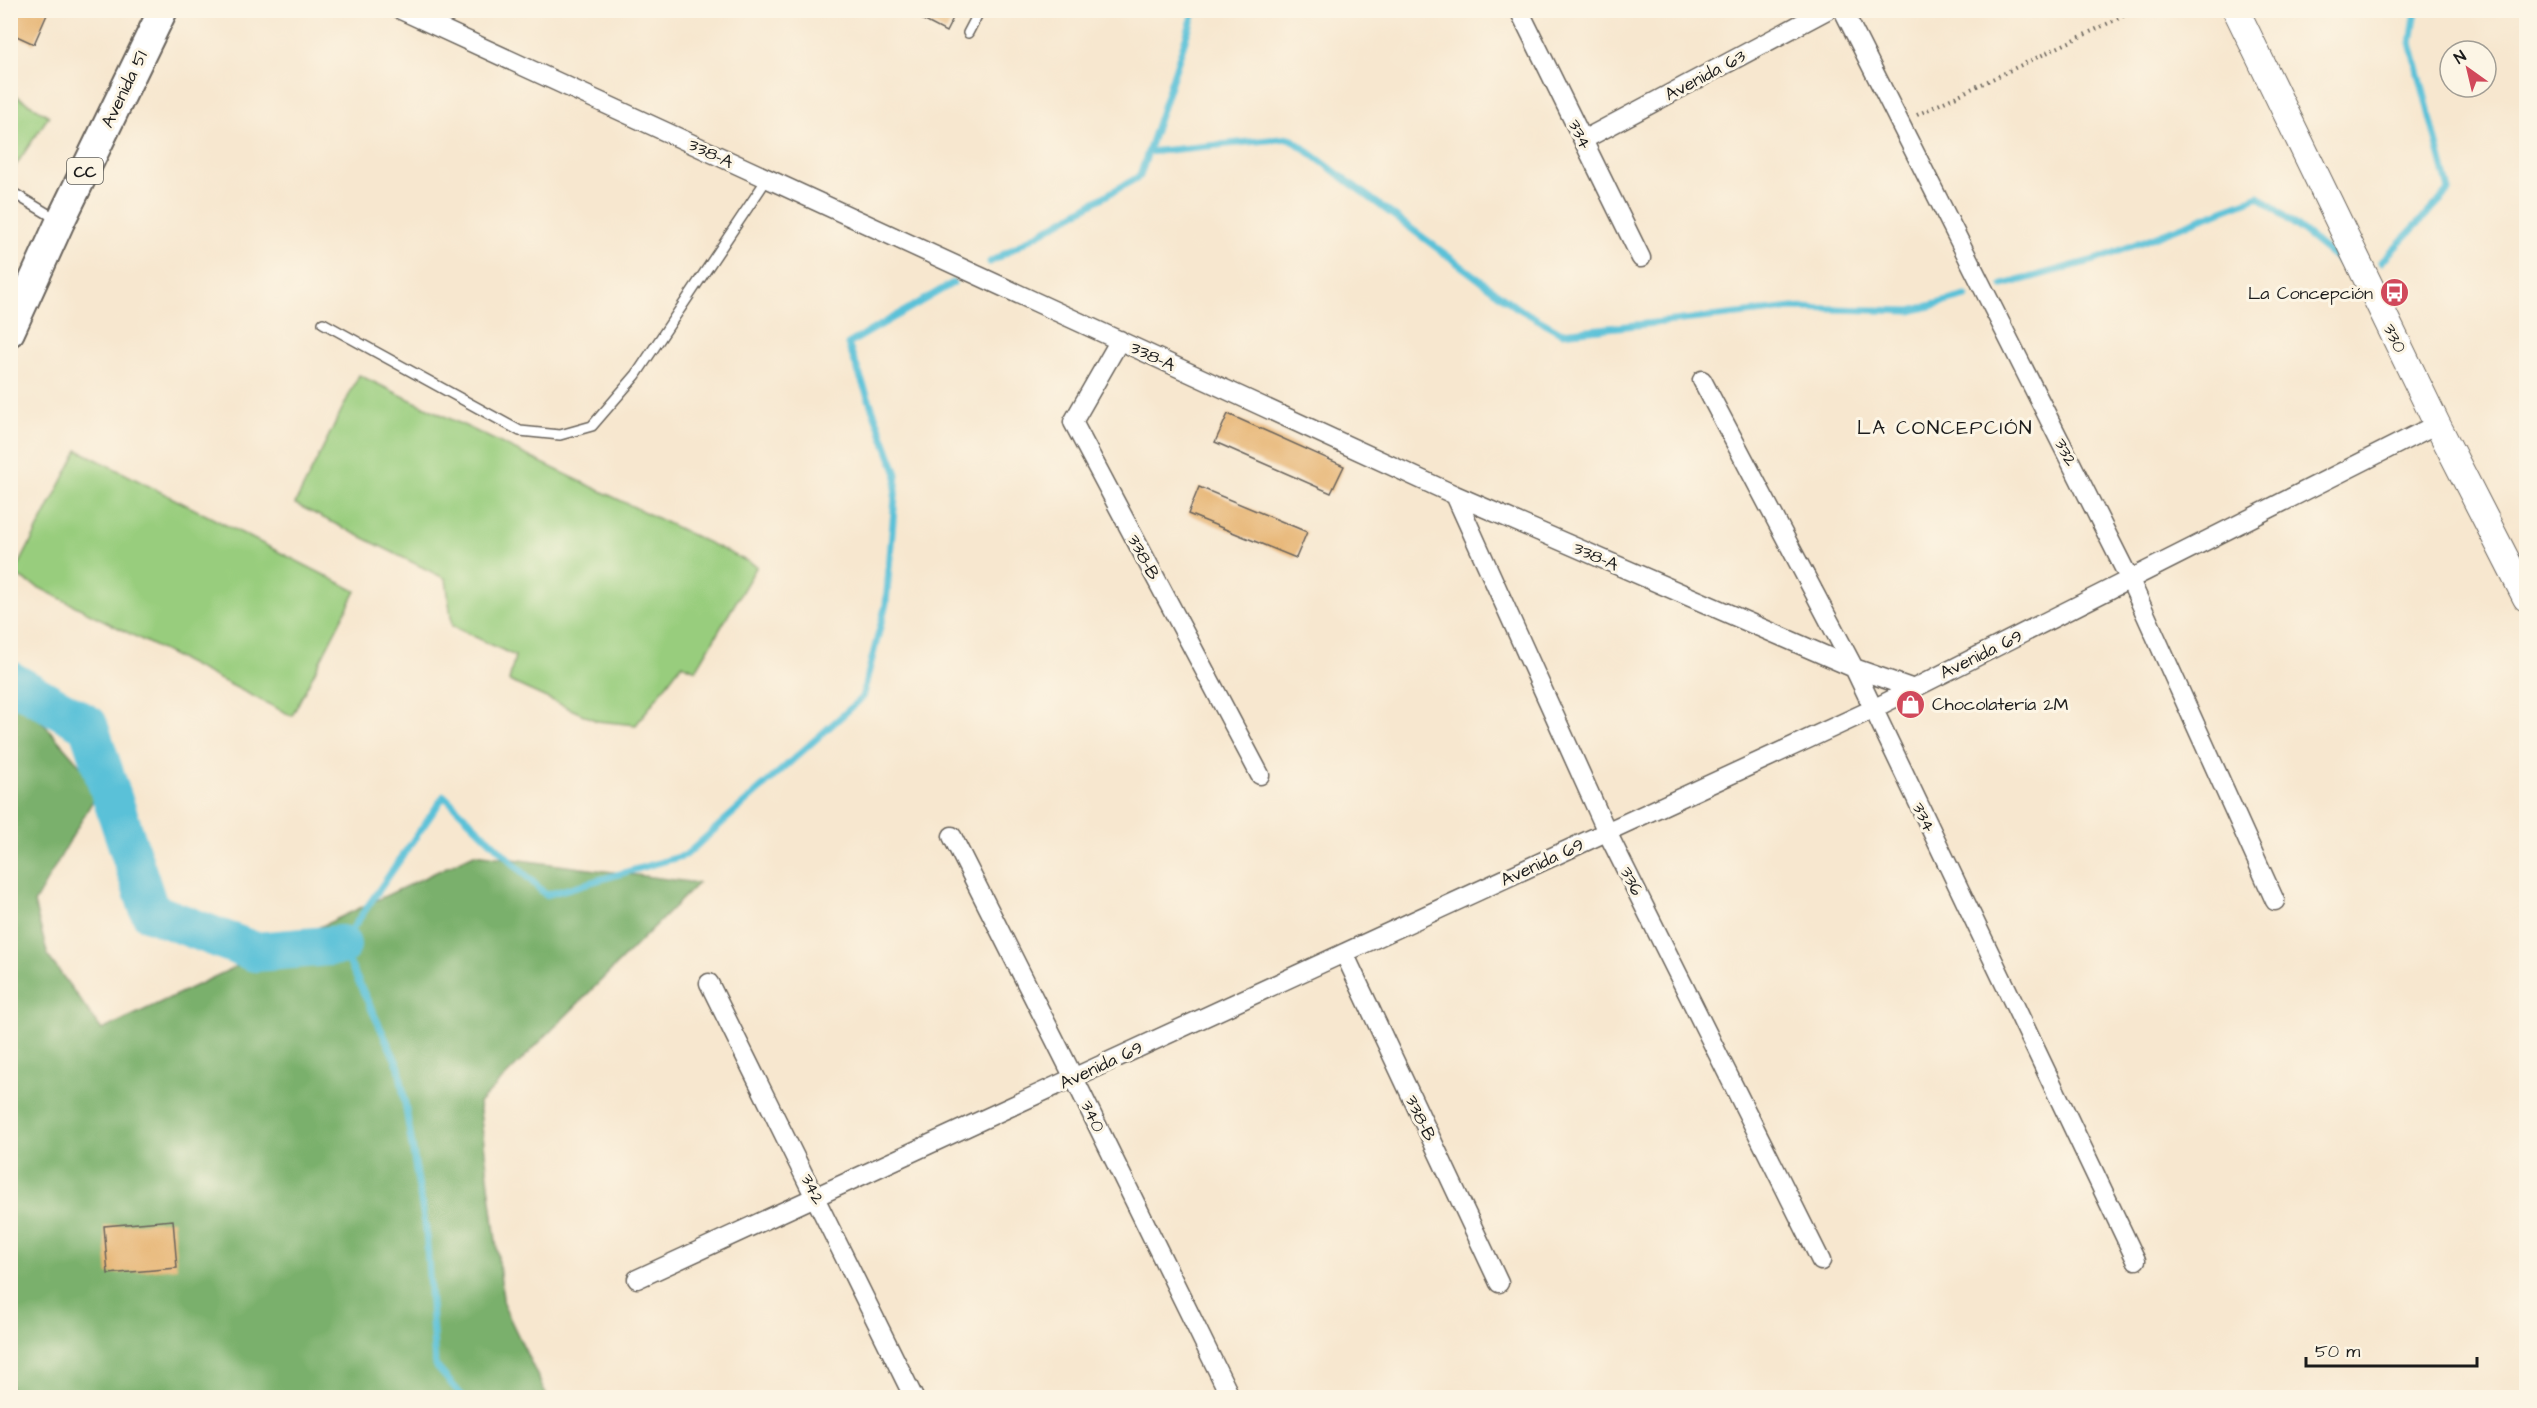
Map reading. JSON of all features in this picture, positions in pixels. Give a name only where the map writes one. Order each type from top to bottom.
[{"type":"main road","name":"Avenida 51","points":[[10,332],[162,10]]},
{"type":"street","name":"338-A","points":[[401,10],[1455,495],[1854,668],[1911,688]]},
{"type":"street","name":"334","points":[[1519,10],[1641,258]]},
{"type":"street","name":"Avenida 63","points":[[1583,140],[1827,10]]},
{"type":"street","name":"332","points":[[1843,10],[2130,580],[2275,901]]},
{"type":"street","name":"330","points":[[2236,10],[2437,424],[2526,598]]},
{"type":"street","name":"338-B","points":[[1120,340],[1073,422],[1260,775]]},
{"type":"street","name":"334","points":[[1702,380],[1854,668],[2136,1260]]},
{"type":"street","name":"Avenida 69","points":[[637,1279],[1872,709],[2437,424]]},
{"type":"street","name":"336","points":[[1455,495],[1607,832],[1821,1261]]},
{"type":"street","name":"340","points":[[952,836],[1231,1398]]},
{"type":"street","name":"338-B","points":[[1344,953],[1499,1283]]},
{"type":"street","name":"342","points":[[709,983],[817,1196],[914,1398]]},
{"type":"lane","points":[[968,33],[980,10]]},
{"type":"lane","points":[[323,323],[520,431],[560,435],[592,426],[636,375],[767,179]]},
{"type":"lane","points":[[10,191],[60,222]]},
{"type":"path","points":[[1900,124],[2136,10]]},
{"type":"green space","points":[[10,92],[49,116],[12,171],[10,170]]},
{"type":"green space","points":[[359,375],[757,566],[696,670],[682,664],[636,725],[597,721],[509,681],[515,656],[452,626],[446,579],[295,504]]},
{"type":"green space","points":[[78,450],[356,591],[292,716],[14,575]]},
{"type":"green space","points":[[15,691],[100,788],[34,903],[48,956],[102,1030],[474,854],[698,883],[479,1103],[504,1306],[547,1396],[11,1398],[11,692]]},
{"type":"building","points":[[10,10],[49,10],[34,44],[10,33]]},
{"type":"building","points":[[904,10],[957,10],[946,32]]},
{"type":"building","points":[[1228,414],[1344,466],[1331,493],[1215,442]]},
{"type":"building","points":[[1199,487],[1307,532],[1296,558],[1188,514]]},
{"type":"building","points":[[173,1220],[177,1268],[108,1274],[104,1226]]},
{"type":"waterway","points":[[990,262],[1140,176],[1195,10]]},
{"type":"waterway","points":[[2381,262],[2449,191],[2411,43],[2416,10]]},
{"type":"waterway","points":[[1148,152],[1290,138],[1516,307],[1562,333],[1793,308],[1911,311],[1966,296]]},
{"type":"waterway","points":[[2003,285],[2098,259],[2259,196],[2352,271]]},
{"type":"waterway","points":[[464,1398],[435,1365],[426,1230],[399,1067],[341,945],[444,796],[546,895],[686,855],[862,698],[886,604],[897,474],[848,344],[953,283]]},
{"type":"waterway","points":[[10,681],[88,725],[150,912],[255,952],[341,945]]},
{"type":"place","name":"La Concepción","points":[[2394,293]]},
{"type":"place","name":"Chocolatería 2M","points":[[1911,704]]},
{"type":"district","name":"LA CONCEPCIÓN","points":[[1945,427]]}]
